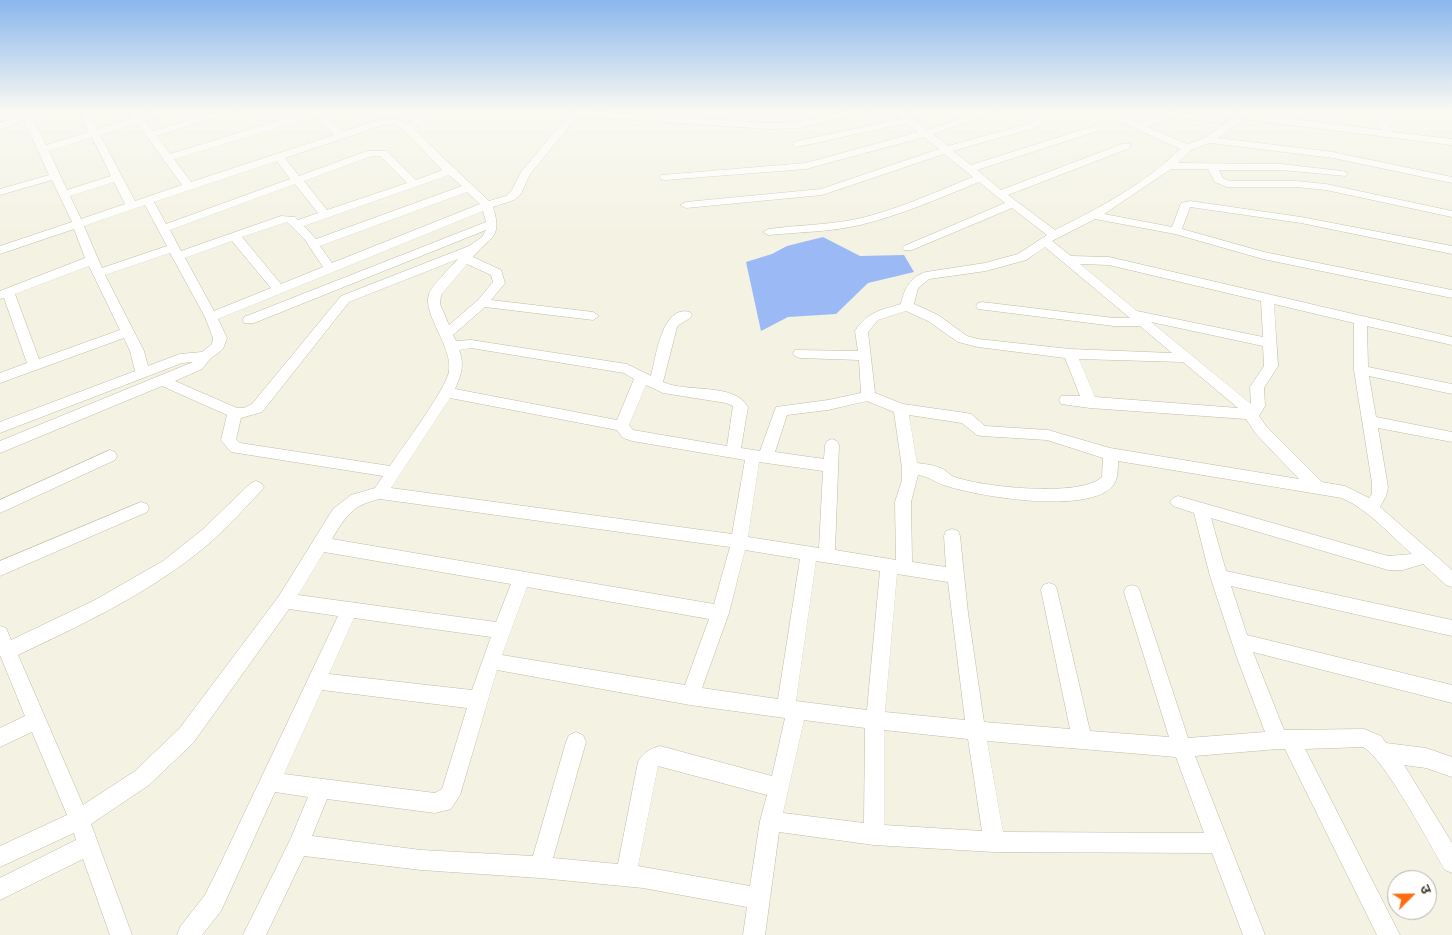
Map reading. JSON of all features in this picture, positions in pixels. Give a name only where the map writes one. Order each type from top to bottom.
[{"type":"street","points":[[46,154],[92,260],[137,351],[142,374]]},
{"type":"street","points":[[106,154],[132,207]]},
{"type":"street","points":[[165,154],[188,187]]},
{"type":"street","points":[[168,158],[182,154]]},
{"type":"street","points":[[0,250],[289,154]]},
{"type":"street","points":[[163,229],[369,154]]},
{"type":"street","points":[[384,154],[414,184]]},
{"type":"street","points":[[380,493],[446,392],[456,372],[455,356],[434,304],[436,294],[469,254],[491,234],[492,222],[487,205],[433,154]]},
{"type":"street","points":[[211,317],[278,288],[330,269],[487,205],[510,198],[517,192],[525,174],[541,154]]},
{"type":"street","points":[[665,177],[806,166],[852,154]]},
{"type":"street","points":[[686,205],[822,192],[935,154]]},
{"type":"street","points":[[950,154],[1013,204],[1049,238],[1068,260],[1188,358],[1251,414],[1261,430],[1316,486]]},
{"type":"street","points":[[969,169],[1017,154]]},
{"type":"street","points":[[1000,194],[1106,154]]},
{"type":"street","points":[[907,306],[911,288],[917,280],[926,276],[1007,262],[1022,257],[1049,238],[1094,215],[1169,166],[1182,154]]},
{"type":"street","points":[[1321,154],[1452,180]]},
{"type":"street","points":[[279,157],[325,214]]},
{"type":"street","points":[[1169,166],[1281,167],[1342,174]]},
{"type":"street","points":[[1212,166],[1219,180],[1227,184],[1296,184],[1326,187],[1452,214]]},
{"type":"street","points":[[296,225],[450,171]]},
{"type":"street","points":[[0,192],[56,176]]},
{"type":"street","points":[[64,195],[118,177]]},
{"type":"street","points":[[769,232],[841,225],[866,220],[895,211],[980,178]]},
{"type":"street","points":[[314,244],[470,187]]},
{"type":"street","points":[[0,447],[197,366],[205,356],[218,346],[220,338],[211,317],[148,201]]},
{"type":"street","points":[[908,248],[1013,204]]},
{"type":"street","points":[[1176,232],[1185,205],[1190,204],[1310,222],[1452,250]]},
{"type":"street","points":[[1094,215],[1176,232],[1263,254],[1452,294]]},
{"type":"street","points":[[98,273],[235,237],[285,218],[290,218],[314,244],[330,269]]},
{"type":"street","points":[[249,320],[492,222]]},
{"type":"street","points":[[235,237],[278,288]]},
{"type":"street","points":[[449,340],[499,283],[497,273],[469,254]]},
{"type":"street","points":[[163,381],[235,413],[244,413],[257,408],[345,299],[469,254]]},
{"type":"street","points":[[34,365],[4,293],[92,260]]},
{"type":"street","points":[[1068,260],[1109,261],[1452,341]]},
{"type":"street","points":[[1066,400],[1251,414],[1258,411],[1260,406],[1258,387],[1271,366],[1267,298]]},
{"type":"street","points":[[482,303],[593,316]]},
{"type":"street","points":[[868,396],[861,332],[874,317],[907,306],[933,318],[963,339],[978,343],[1070,354],[1188,358]]},
{"type":"street","points":[[982,306],[1114,322],[1142,322]]},
{"type":"street","points":[[1131,313],[1270,343]]},
{"type":"street","points":[[655,386],[670,326],[677,318],[686,315]]},
{"type":"street","points":[[1360,320],[1361,370],[1381,493],[1378,499],[1370,506]]},
{"type":"street","points":[[0,378],[127,332]]},
{"type":"street","points":[[449,340],[617,367],[626,369],[655,386],[728,398],[738,402],[741,407],[733,452]]},
{"type":"street","points":[[800,353],[865,356]]},
{"type":"street","points":[[1070,354],[1090,403]]},
{"type":"street","points":[[0,428],[180,359],[205,356]]},
{"type":"street","points":[[1361,370],[1452,389]]},
{"type":"street","points":[[621,426],[642,377]]},
{"type":"street","points":[[446,392],[621,426],[632,436],[831,466]]},
{"type":"street","points":[[690,696],[720,613],[760,455],[781,411],[828,405],[868,396],[901,409],[966,418],[982,431],[1048,435],[1110,454],[1345,492],[1370,506],[1452,580]]},
{"type":"street","points":[[874,835],[875,720],[897,568],[903,502],[910,480],[910,468],[901,409]]},
{"type":"street","points":[[235,413],[228,440],[236,448],[394,472]]},
{"type":"street","points":[[1369,421],[1452,437]]},
{"type":"street","points":[[754,935],[770,821],[778,788],[818,555],[831,466],[832,445]]},
{"type":"street","points":[[910,468],[934,472],[949,481],[1007,492],[1033,495],[1079,494],[1091,492],[1106,483],[1109,479],[1110,454]]},
{"type":"street","points":[[0,507],[110,456]]},
{"type":"street","points":[[121,935],[79,820],[3,643],[94,610],[148,579],[190,550],[256,487]]},
{"type":"street","points":[[0,857],[79,820],[142,778],[186,736],[285,601],[320,544],[347,505],[358,498],[380,493],[739,543],[955,576]]},
{"type":"street","points":[[1178,502],[1388,563],[1403,563],[1426,556]]},
{"type":"street","points":[[0,569],[141,508]]},
{"type":"street","points":[[1201,509],[1218,576],[1252,678],[1389,935]]},
{"type":"street","points":[[952,536],[955,576],[976,731],[994,842]]},
{"type":"street","points":[[320,544],[720,613]]},
{"type":"street","points":[[1218,576],[1452,628]]},
{"type":"street","points":[[271,782],[435,803],[444,802],[450,795],[501,631],[522,580]]},
{"type":"street","points":[[1049,590],[1082,739]]},
{"type":"street","points":[[1132,592],[1182,748],[1254,935]]},
{"type":"street","points":[[285,601],[501,631]]},
{"type":"street","points":[[188,935],[213,903],[271,782],[349,610]]},
{"type":"street","points":[[1240,641],[1452,694]]},
{"type":"street","points":[[491,661],[690,696],[976,731],[1182,748],[1364,738],[1374,743],[1384,752],[1452,863]]},
{"type":"street","points":[[317,681],[478,700]]},
{"type":"street","points":[[0,738],[36,720]]},
{"type":"street","points":[[540,867],[576,742]]},
{"type":"street","points":[[1384,752],[1426,758],[1452,767]]},
{"type":"street","points":[[626,875],[648,762],[653,758],[660,756],[778,788]]},
{"type":"street","points":[[254,935],[298,845],[322,788]]},
{"type":"street","points":[[770,821],[874,835],[994,842],[1219,844]]},
{"type":"street","points":[[0,889],[88,845]]},
{"type":"street","points":[[298,845],[421,860],[540,867],[643,876],[758,898]]},
{"type":"water","points":[[823,237],[860,256],[904,255],[914,272],[868,283],[836,314],[788,317],[761,331],[746,262],[772,254],[787,246]]}]
